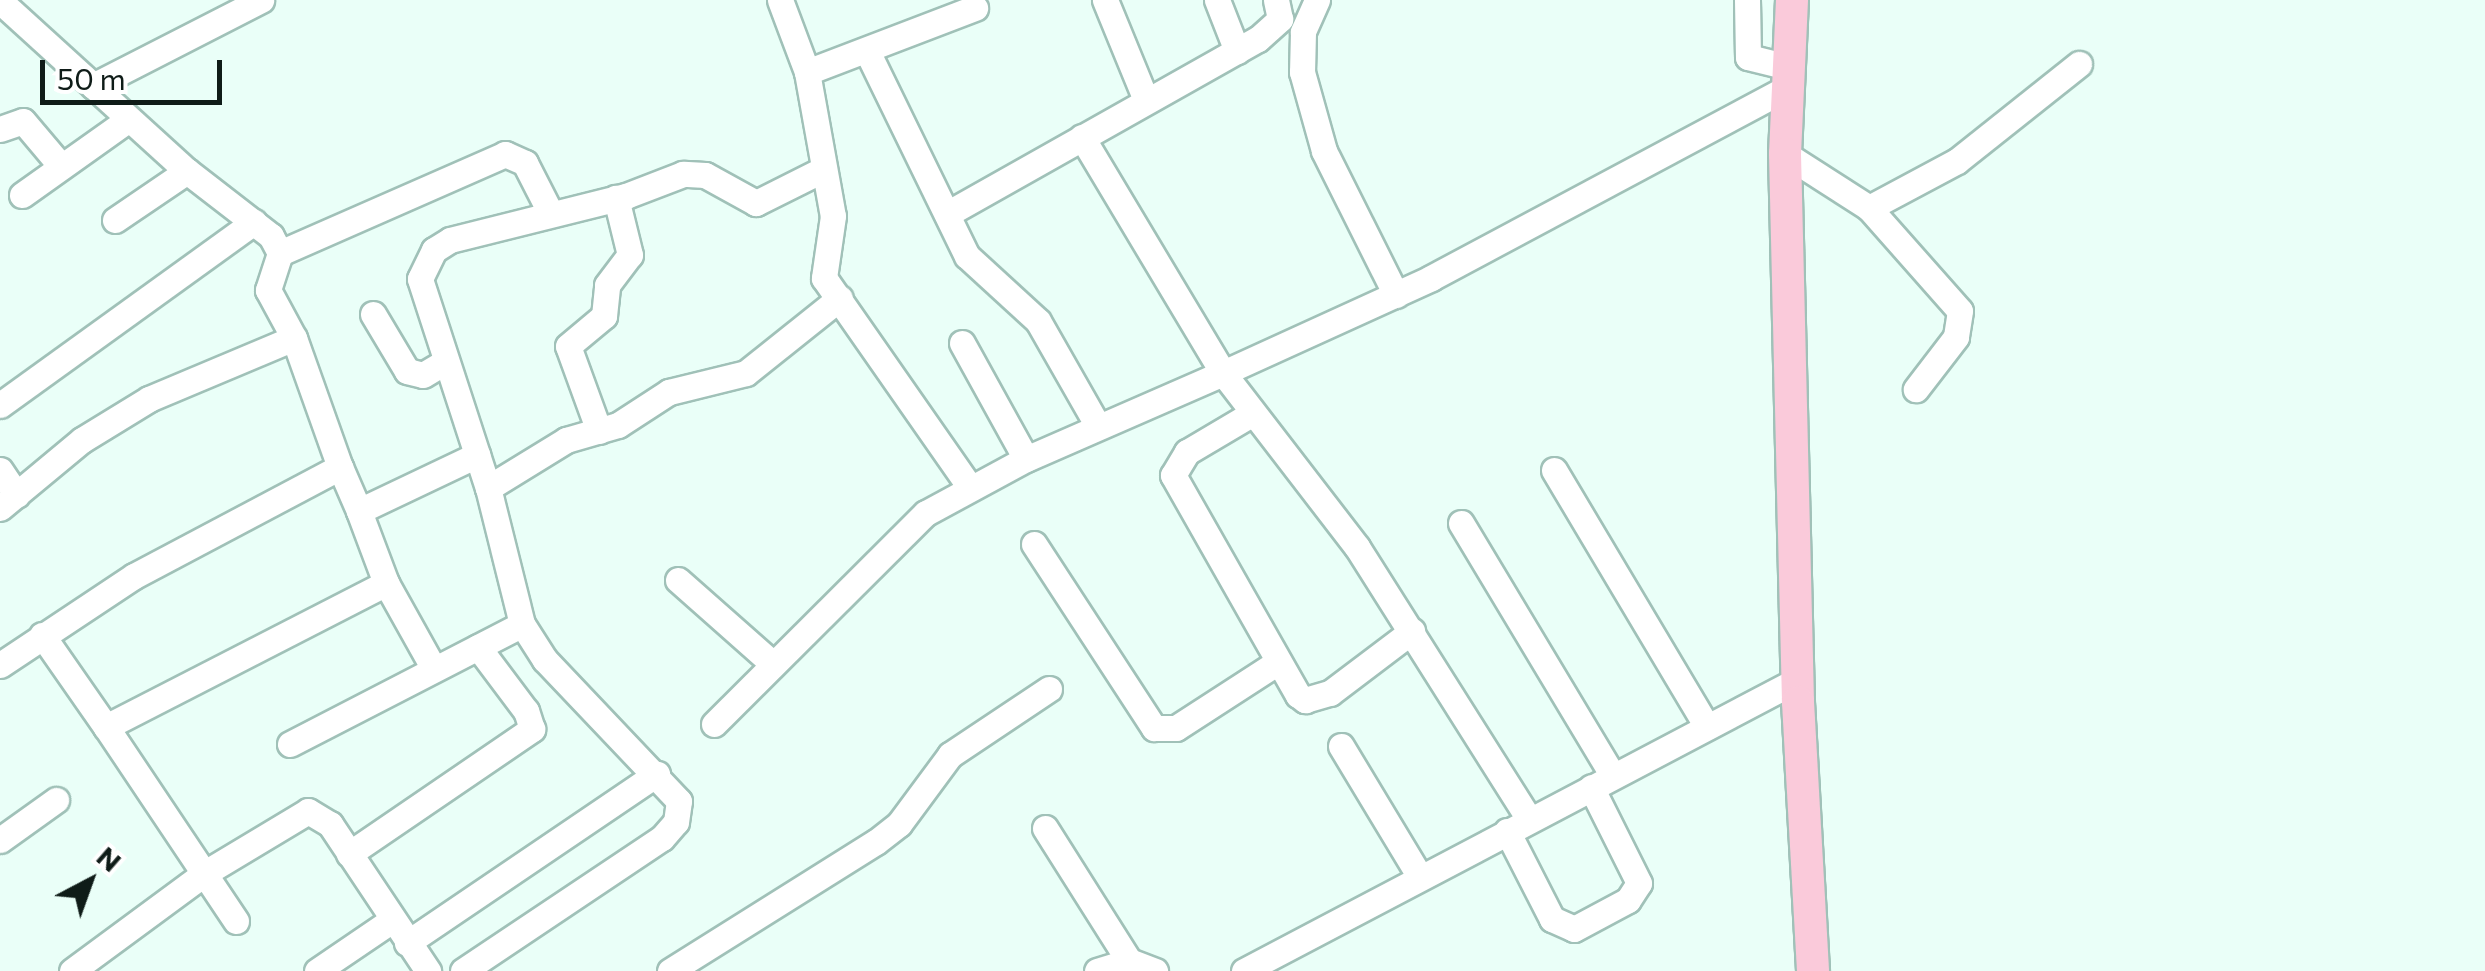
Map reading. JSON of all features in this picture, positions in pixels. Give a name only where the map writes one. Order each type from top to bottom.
[{"type":"main road","points":[[1792,5],[1785,154],[1798,680],[1813,971]]},
{"type":"street","points":[[93,86],[261,0]]},
{"type":"street","points":[[780,0],[807,72],[834,232],[822,268],[969,486]]},
{"type":"street","points":[[1105,0],[1146,100]]},
{"type":"street","points":[[1217,0],[1237,51]]},
{"type":"street","points":[[947,214],[1274,27],[1280,19],[1276,0]]},
{"type":"street","points":[[1318,0],[1303,32],[1302,72],[1324,150],[1396,295]]},
{"type":"street","points":[[1787,77],[1748,56],[1747,1],[1792,5]]},
{"type":"street","points":[[807,72],[974,8]]},
{"type":"street","points":[[6,16],[93,86],[187,171],[254,222],[280,253]]},
{"type":"street","points":[[867,51],[976,269],[1038,321],[1098,426]]},
{"type":"street","points":[[1869,208],[1957,162],[2079,64]]},
{"type":"street","points":[[714,724],[926,513],[969,486],[1396,295],[1787,77]]},
{"type":"street","points":[[22,195],[129,119]]},
{"type":"street","points":[[0,129],[23,121],[62,166]]},
{"type":"street","points":[[1082,138],[1223,372],[1357,546],[1412,630],[1518,825],[1552,919],[1574,929],[1628,900],[1639,883],[1602,781],[1461,523]]},
{"type":"street","points":[[434,670],[386,583],[294,338],[268,290],[280,253],[505,154],[525,163],[551,214]]},
{"type":"street","points":[[1785,154],[1869,208],[1960,311],[1956,337],[1916,389]]},
{"type":"street","points":[[463,971],[662,838],[676,822],[679,800],[545,660],[522,624],[488,488],[423,296],[424,263],[450,240],[616,198],[694,171],[756,203],[822,170]]},
{"type":"street","points":[[115,220],[187,171]]},
{"type":"street","points":[[599,431],[568,346],[604,316],[607,285],[630,254],[616,198]]},
{"type":"street","points":[[0,405],[254,222]]},
{"type":"street","points":[[488,488],[566,440],[599,431],[669,392],[746,373],[840,298]]},
{"type":"street","points":[[373,314],[407,371],[422,375],[446,362]]},
{"type":"street","points":[[0,470],[8,502],[82,440],[149,399],[294,338]]},
{"type":"street","points":[[962,343],[1026,459]]},
{"type":"street","points":[[1253,413],[1187,452],[1173,475],[1298,695],[1316,699],[1412,630]]},
{"type":"street","points":[[358,512],[477,455]]},
{"type":"street","points":[[0,665],[134,576],[340,467]]},
{"type":"street","points":[[1554,470],[1706,727]]},
{"type":"street","points":[[1034,544],[1154,728],[1176,728],[1278,662]]},
{"type":"street","points":[[678,580],[773,664]]},
{"type":"street","points":[[106,727],[386,583]]},
{"type":"street","points":[[290,744],[522,624]]},
{"type":"street","points":[[42,635],[236,922]]},
{"type":"street","points":[[349,854],[525,739],[532,729],[526,711],[478,647]]},
{"type":"street","points":[[1244,971],[1798,680]]},
{"type":"street","points":[[670,971],[876,842],[899,824],[950,755],[1049,688]]},
{"type":"street","points":[[1341,746],[1420,877]]},
{"type":"street","points":[[408,944],[658,774]]},
{"type":"street","points":[[0,840],[56,800]]},
{"type":"street","points":[[72,971],[205,873],[300,812],[318,815],[428,971]]},
{"type":"street","points":[[1045,828],[1129,961],[1155,971]]},
{"type":"street","points":[[317,971],[392,920]]},
{"type":"street","points":[[1098,971],[1129,961]]}]
